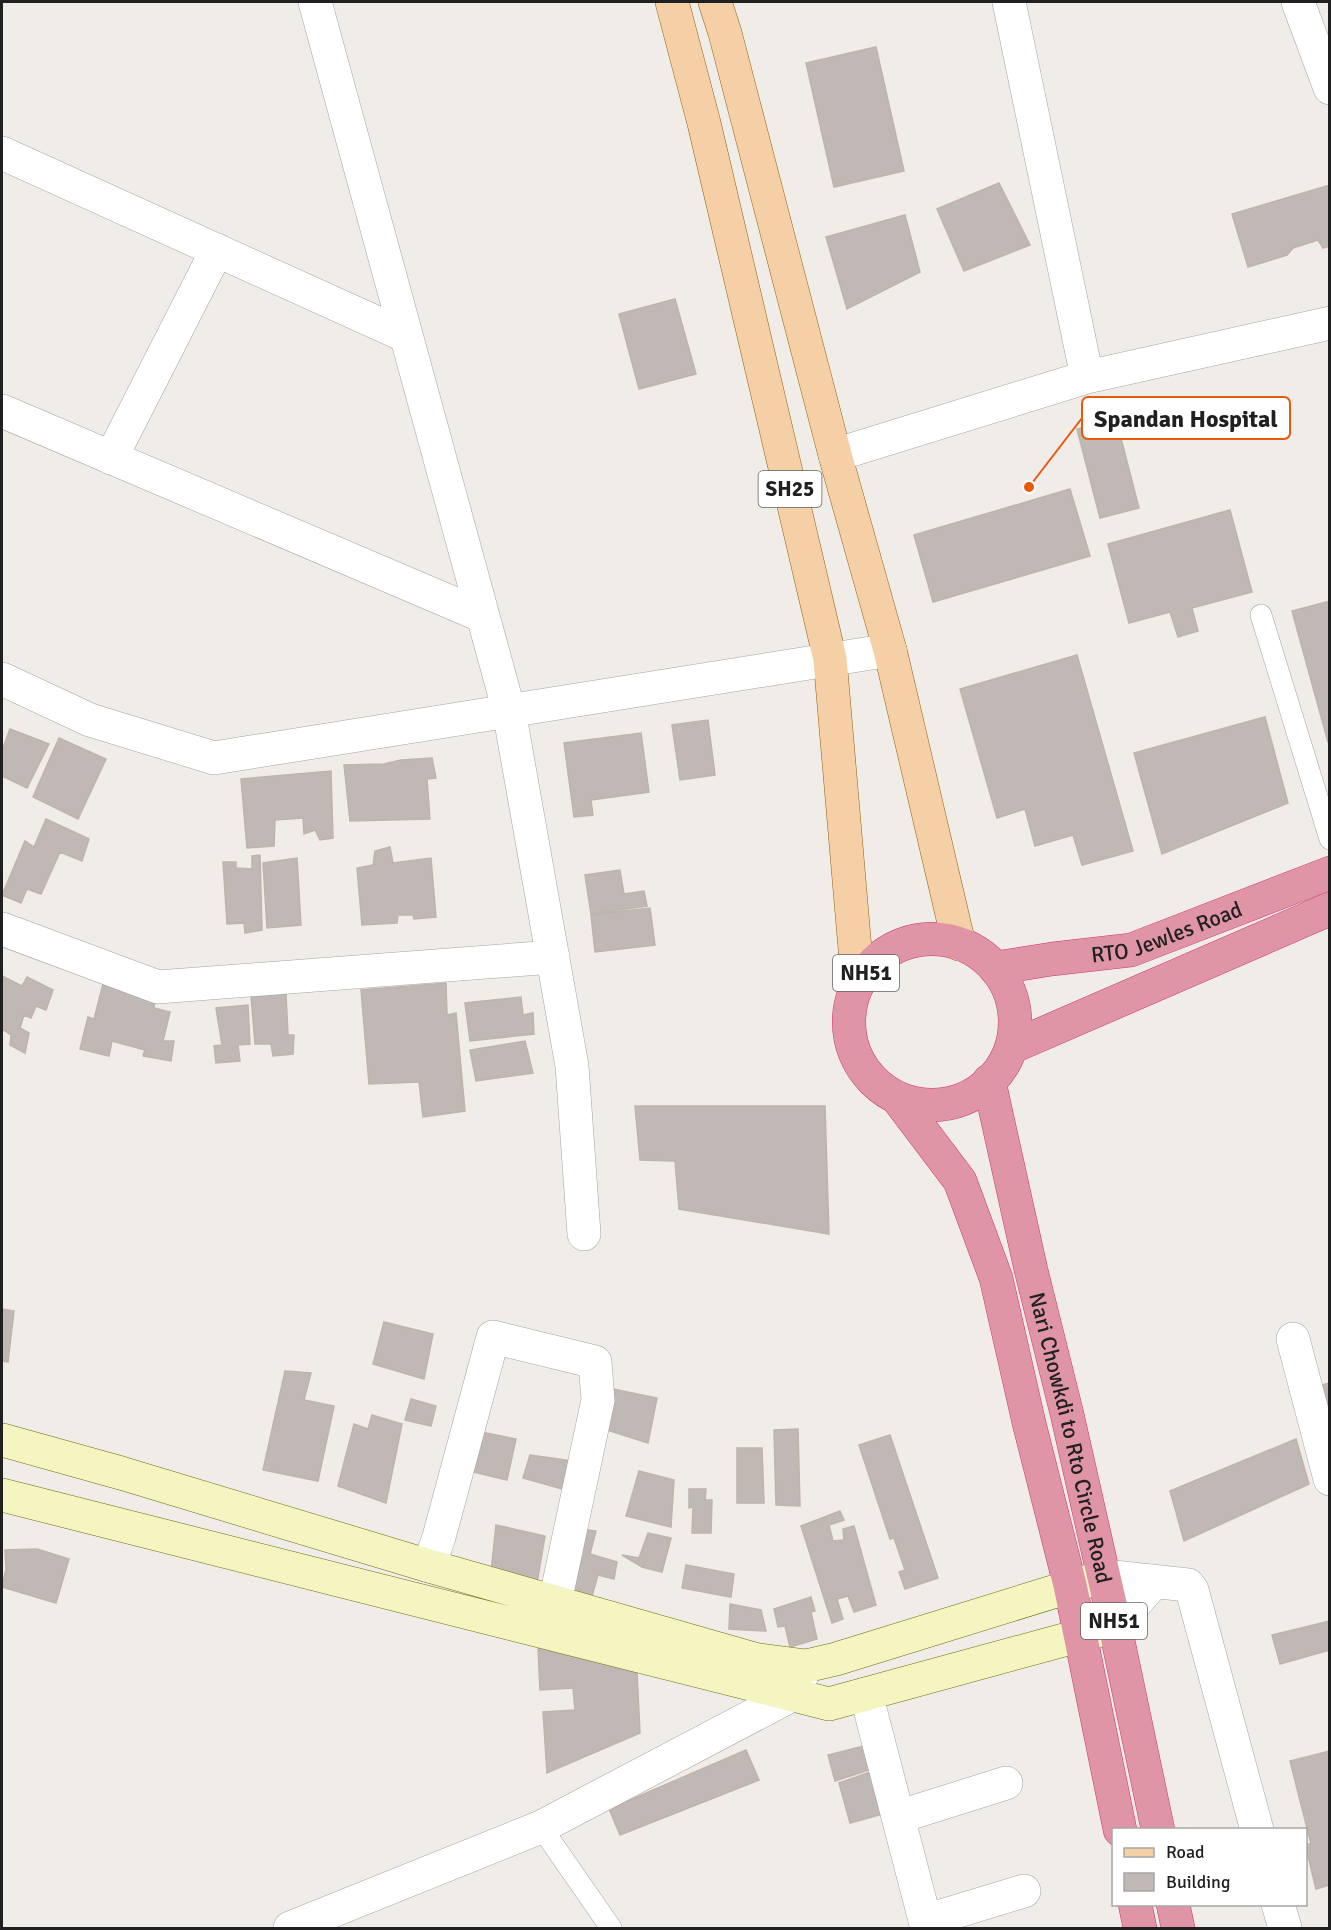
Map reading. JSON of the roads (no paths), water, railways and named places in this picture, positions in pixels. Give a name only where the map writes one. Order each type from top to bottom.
[{"type":"highway","name":"RTO Jewles Road","points":[[995,968],[1131,950],[1329,873]]},
{"type":"highway","name":"RTO Jewles Road","points":[[1012,1047],[1329,909]]},
{"type":"highway","name":"NH51","points":[[898,1099],[925,1106],[953,1103],[978,1092],[999,1072],[1012,1047],[1015,1020],[1010,992],[995,968],[974,950],[949,940],[922,939],[896,947],[874,963],[858,984],[850,1010],[850,1037],[860,1062],[876,1084],[898,1099],[960,1181],[996,1278],[1029,1423],[1070,1585],[1120,1828]]},
{"type":"highway","name":"Nari Chowkdi to Rto Circle Road","points":[[989,1082],[1104,1576],[1158,1828]]},
{"type":"highway","points":[[1135,1906],[1140,1929]]},
{"type":"highway","points":[[1173,1906],[1178,1929]]},
{"type":"main road","name":"SH25","points":[[672,2],[707,135],[830,659],[858,984]]},
{"type":"main road","name":"SH25","points":[[715,2],[835,455],[890,650],[959,944]]},
{"type":"street","points":[[315,2],[509,711],[572,1066],[584,1234]]},
{"type":"street","points":[[1009,2],[1087,377]]},
{"type":"street","points":[[1298,2],[1329,88]]},
{"type":"street","points":[[2,153],[406,336]]},
{"type":"street","points":[[111,458],[217,250]]},
{"type":"street","points":[[835,455],[1087,377],[1329,323]]},
{"type":"street","points":[[2,411],[483,616]]},
{"type":"street","points":[[2,679],[90,720],[214,758],[890,650]]},
{"type":"street","points":[[2,929],[158,987],[553,957]]},
{"type":"street","points":[[429,1566],[439,1537],[493,1337],[595,1362],[598,1400],[555,1602],[543,1633]]},
{"type":"street","points":[[1293,1339],[1329,1479]]},
{"type":"street","points":[[2,1440],[758,1660],[806,1666],[836,1659],[1104,1576],[1188,1585],[1192,1590],[1256,1828]]},
{"type":"street","points":[[106,1522],[121,1473]]},
{"type":"street","points":[[2,1495],[829,1704],[1115,1626],[1153,1583]]},
{"type":"street","points":[[290,1929],[541,1827],[792,1695],[806,1666]]},
{"type":"street","points":[[866,1694],[926,1925],[1023,1891]]},
{"type":"street","points":[[898,1817],[1005,1783]]},
{"type":"street","points":[[1278,1906],[1284,1929]]},
{"type":"lane","points":[[1261,615],[1329,839]]},
{"type":"lane","points":[[541,1827],[611,1929]]},
{"type":"place","name":"Spandan Hospital","points":[[1029,487]]}]
